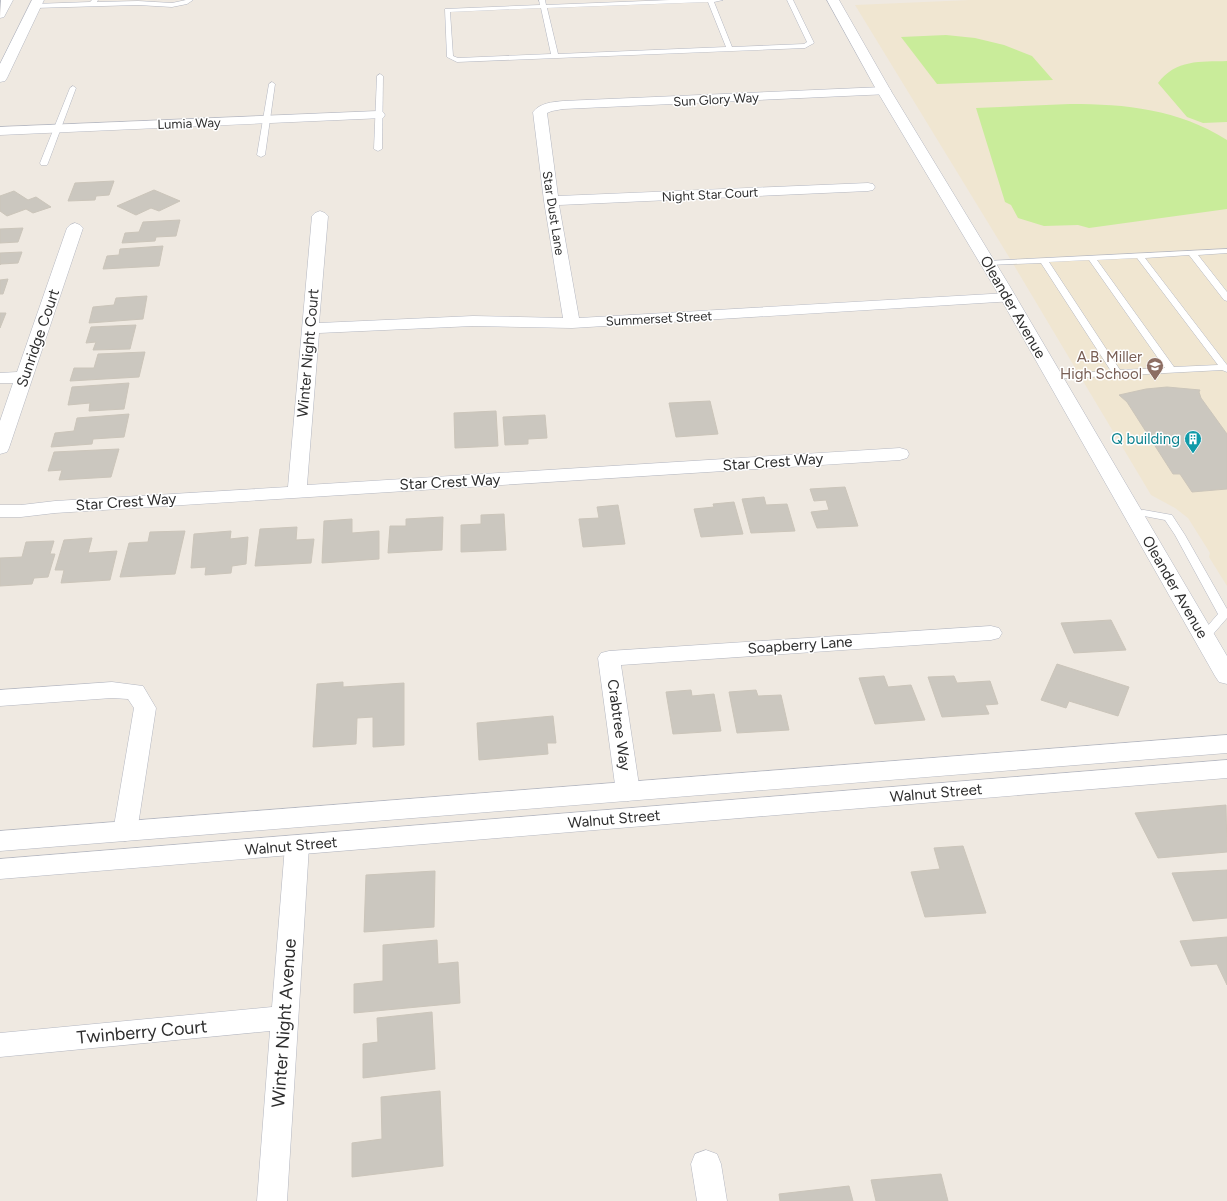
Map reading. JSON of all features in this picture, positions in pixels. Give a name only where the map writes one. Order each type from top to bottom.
[{"type":"street","points":[[0,14],[7,0]]},
{"type":"street","name":"Oleander Avenue","points":[[833,0],[884,91],[988,263],[1227,676]]},
{"type":"street","points":[[0,78],[36,3]]},
{"type":"street","name":"Sun Glory Way","points":[[548,107],[884,91]]},
{"type":"street","name":"Star Dust Lane","points":[[548,107],[540,112],[551,201],[572,322]]},
{"type":"street","name":"Lumia Way","points":[[0,131],[378,115]]},
{"type":"street","name":"Night Star Court","points":[[551,201],[868,187]]},
{"type":"street","name":"Winter Night Court","points":[[297,491],[320,216]]},
{"type":"street","name":"Sunridge Court","points":[[0,448],[75,228]]},
{"type":"street","name":"Summerset Street","points":[[310,328],[473,321],[572,322],[1008,298]]},
{"type":"street","points":[[0,378],[25,377]]},
{"type":"street","name":"Star Crest Way","points":[[0,511],[22,511],[55,507],[297,491],[900,454]]},
{"type":"street","name":"Soapberry Lane","points":[[609,658],[991,633]]},
{"type":"street","name":"Crabtree Way","points":[[609,658],[628,792]]},
{"type":"street","points":[[0,698],[112,690],[135,692],[145,708],[125,832]]},
{"type":"street","name":"Walnut Street","points":[[0,841],[1227,744]]},
{"type":"street","name":"Walnut Street","points":[[0,869],[297,846],[1227,769]]},
{"type":"street","name":"Winter Night Avenue","points":[[272,1201],[297,846]]},
{"type":"street","name":"Twinberry Court","points":[[0,1045],[284,1018]]},
{"type":"street","points":[[706,1164],[712,1201]]},
{"type":"lane","points":[[36,3],[93,2],[160,5],[182,4],[190,0]]},
{"type":"lane","points":[[710,0],[730,49]]},
{"type":"lane","points":[[720,0],[543,3],[447,10],[450,57],[457,60],[805,46],[812,43],[790,0]]},
{"type":"lane","points":[[543,3],[555,56]]},
{"type":"lane","points":[[378,149],[380,76]]},
{"type":"lane","points":[[261,155],[265,120],[272,84]]},
{"type":"lane","points":[[44,163],[73,88]]},
{"type":"lane","points":[[988,263],[1227,251]]},
{"type":"lane","points":[[1191,252],[1227,298]]},
{"type":"lane","points":[[1139,255],[1225,368]]},
{"type":"lane","points":[[1091,258],[1171,370]]},
{"type":"lane","points":[[1043,260],[1117,373]]},
{"type":"lane","points":[[1054,377],[1225,368]]},
{"type":"lane","points":[[1132,514],[1168,517],[1180,535],[1224,614],[1204,636]]},
{"type":"shaded area","name":"A.B. Miller High School","points":[[970,0],[1227,0],[1227,586],[1209,557],[1210,553],[1188,518],[1175,508],[1151,495],[1009,257],[855,5]]},
{"type":"green space","points":[[946,35],[975,38],[1004,45],[1032,56],[1053,80],[937,84],[901,37]]},
{"type":"green space","points":[[1227,61],[1227,122],[1203,123],[1187,117],[1158,83],[1165,75],[1189,63]]},
{"type":"green space","points":[[1070,104],[1111,105],[1151,110],[1190,121],[1227,140],[1227,209],[1089,228],[1078,225],[1044,226],[1018,218],[1011,205],[1005,202],[976,108]]},
{"type":"building","points":[[114,181],[109,195],[96,196],[95,200],[68,201],[75,183]]},
{"type":"building","points":[[154,190],[180,201],[159,211],[151,208],[136,215],[117,206]]},
{"type":"building","points":[[14,191],[28,200],[36,197],[51,207],[33,213],[26,209],[7,216],[0,211],[0,196]]},
{"type":"building","points":[[180,220],[176,236],[156,237],[155,241],[122,243],[125,233],[139,232],[143,222]]},
{"type":"building","points":[[23,228],[18,242],[0,243],[0,229]]},
{"type":"building","points":[[163,246],[159,266],[103,269],[107,256],[119,255],[120,249]]},
{"type":"building","points":[[22,252],[18,263],[0,265],[0,253]]},
{"type":"building","points":[[8,279],[3,294],[0,294],[0,280]]},
{"type":"building","points":[[147,296],[143,319],[89,323],[93,307],[114,305],[116,298]]},
{"type":"building","points":[[0,313],[6,313],[0,328]]},
{"type":"building","points":[[136,325],[130,349],[93,350],[96,342],[86,343],[91,327]]},
{"type":"building","points":[[145,352],[139,377],[70,381],[74,368],[94,368],[98,354]]},
{"type":"building","points":[[129,383],[124,409],[89,411],[90,403],[68,405],[72,387]]},
{"type":"building","name":"Q building","points":[[1167,387],[1200,390],[1199,392],[1201,398],[1227,434],[1227,489],[1192,492],[1180,474],[1173,474],[1127,402],[1119,395],[1146,389]]},
{"type":"building","points":[[710,401],[718,434],[676,437],[669,403]]},
{"type":"building","points":[[496,411],[498,446],[455,448],[454,413]]},
{"type":"building","points":[[129,414],[124,437],[93,439],[92,444],[51,447],[55,433],[74,431],[77,418]]},
{"type":"building","points":[[545,415],[547,438],[528,439],[528,444],[505,445],[503,417]]},
{"type":"building","points":[[119,449],[111,477],[59,480],[62,470],[48,471],[54,452]]},
{"type":"building","points":[[845,487],[858,526],[817,528],[811,512],[829,510],[826,500],[814,501],[810,489]]},
{"type":"building","points":[[764,497],[766,505],[787,504],[795,531],[751,533],[742,499]]},
{"type":"building","points":[[734,502],[743,534],[701,537],[694,509],[714,507],[713,504]]},
{"type":"building","points":[[618,505],[625,544],[583,547],[579,519],[599,518],[597,507]]},
{"type":"building","points":[[504,514],[506,550],[461,552],[461,525],[481,524],[481,515]]},
{"type":"building","points":[[443,517],[442,550],[388,553],[390,526],[406,526],[406,519]]},
{"type":"building","points":[[352,519],[352,533],[379,531],[379,559],[322,563],[324,521]]},
{"type":"building","points":[[297,527],[296,540],[314,539],[311,563],[255,566],[260,529]]},
{"type":"building","points":[[185,531],[175,574],[120,577],[129,543],[148,542],[150,532]]},
{"type":"building","points":[[231,531],[230,539],[248,537],[246,564],[232,566],[231,573],[205,575],[206,567],[191,568],[194,534]]},
{"type":"building","points":[[92,538],[88,553],[117,551],[110,580],[61,583],[64,570],[55,570],[64,540]]},
{"type":"building","points":[[54,541],[50,554],[55,554],[48,577],[34,578],[32,584],[0,586],[0,558],[22,557],[26,542]]},
{"type":"building","points":[[1111,620],[1126,650],[1074,653],[1061,623]]},
{"type":"building","points":[[1057,664],[1129,687],[1118,716],[1069,701],[1066,708],[1041,700]]},
{"type":"building","points":[[884,676],[888,687],[911,685],[925,720],[875,724],[859,678]]},
{"type":"building","points":[[954,676],[957,683],[990,681],[998,704],[985,705],[989,714],[942,717],[928,677]]},
{"type":"building","points":[[343,682],[343,687],[404,683],[404,745],[373,747],[373,717],[357,718],[356,744],[313,747],[317,684]]},
{"type":"building","points":[[691,690],[692,696],[714,694],[721,731],[673,734],[666,692]]},
{"type":"building","points":[[756,690],[758,696],[781,695],[789,730],[737,733],[729,692]]},
{"type":"building","points":[[553,716],[556,743],[547,743],[548,754],[479,760],[477,723]]},
{"type":"building","points":[[1226,805],[1227,852],[1158,858],[1135,813]]},
{"type":"building","points":[[963,846],[986,913],[925,917],[911,872],[940,869],[934,848]]},
{"type":"building","points":[[1227,870],[1227,918],[1193,921],[1172,873]]},
{"type":"building","points":[[435,871],[434,927],[364,932],[366,875]]},
{"type":"building","points":[[1227,937],[1227,985],[1217,964],[1191,966],[1180,941]]},
{"type":"building","points":[[437,940],[438,964],[458,962],[460,1003],[354,1013],[354,984],[383,981],[383,945]]},
{"type":"building","points":[[432,1012],[435,1069],[363,1078],[363,1044],[378,1042],[377,1018]]},
{"type":"building","points":[[440,1091],[443,1166],[352,1177],[352,1143],[382,1139],[381,1097]]},
{"type":"building","points":[[941,1174],[948,1201],[876,1201],[871,1180]]},
{"type":"building","points":[[849,1186],[853,1201],[780,1201],[779,1194]]},
{"type":"place","name":"A.B. Miller High School","points":[[1155,381]]},
{"type":"place","name":"Q building","points":[[1193,454]]}]
